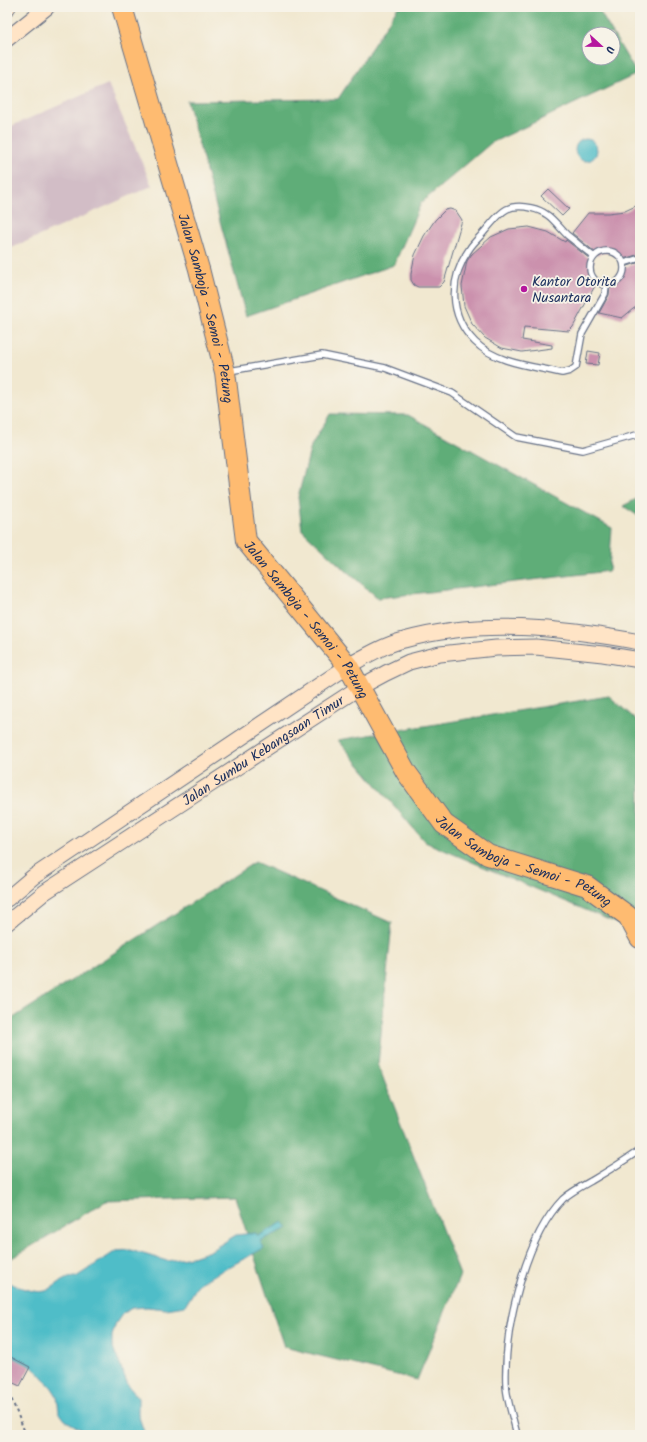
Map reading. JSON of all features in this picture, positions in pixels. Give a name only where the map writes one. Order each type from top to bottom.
[{"type":"highway","name":"Jalan Samboja - Semoi - Petung","points":[[122,7],[199,269],[225,372],[246,541],[348,666],[406,772],[444,824],[488,855],[587,886],[628,916],[640,938]]},
{"type":"street","points":[[7,38],[47,7]]},
{"type":"street","name":"Jalan Sumbu Kebangsaan Timur","points":[[7,899],[33,877],[348,666],[372,653],[403,640],[459,630],[537,628],[606,636],[640,642]]},
{"type":"street","name":"Jalan Sumbu Kebangsaan Timur","points":[[7,923],[45,892],[360,687],[409,662],[440,654],[496,648],[536,647],[603,654],[640,660]]},
{"type":"lane","points":[[593,256],[566,234],[549,215],[532,208],[516,206],[503,210],[470,248],[458,270],[454,289],[456,312],[464,328],[475,342],[492,354],[506,360],[562,373],[570,371],[576,367],[582,334],[605,294],[606,285]]},
{"type":"lane","points":[[610,250],[619,255],[624,263],[624,271],[620,279],[614,284],[606,285],[596,282],[590,275],[589,265],[593,256],[601,251],[610,250]]},
{"type":"lane","points":[[624,263],[640,258]]},
{"type":"lane","points":[[225,372],[322,356],[385,368],[452,393],[516,437],[583,450],[640,434]]},
{"type":"lane","points":[[517,1435],[506,1386],[508,1341],[518,1290],[529,1255],[544,1224],[554,1209],[565,1198],[640,1150]]},
{"type":"path","points":[[7,1396],[11,1398],[26,1435]]},
{"type":"shaded area","points":[[108,84],[152,186],[7,250],[7,128]]},
{"type":"green space","points":[[398,7],[597,7],[608,26],[581,26],[581,66],[621,66],[621,47],[637,74],[491,143],[421,203],[394,265],[246,316],[187,101],[338,99]]},
{"type":"green space","points":[[330,414],[408,415],[612,528],[609,571],[378,598],[302,530],[298,497],[311,446]]},
{"type":"green space","points":[[640,497],[640,517],[623,506]]},
{"type":"green space","points":[[609,696],[640,723],[640,933],[425,842],[338,740]]},
{"type":"green space","points":[[255,862],[392,923],[378,1065],[460,1275],[417,1380],[284,1347],[235,1197],[106,1201],[7,1261],[7,1022]]},
{"type":"water","points":[[586,139],[594,142],[597,150],[594,158],[586,161],[578,158],[575,150],[578,142]]},
{"type":"water","points":[[283,1222],[288,1228],[260,1241],[264,1248],[201,1282],[185,1306],[166,1309],[147,1307],[132,1308],[123,1313],[116,1323],[112,1336],[112,1345],[128,1385],[138,1398],[138,1414],[145,1435],[90,1435],[65,1420],[59,1412],[57,1396],[52,1388],[34,1368],[7,1354],[7,1281],[27,1290],[39,1292],[44,1291],[64,1280],[76,1277],[116,1251],[130,1250],[167,1261],[192,1257],[210,1251],[236,1235],[256,1233],[258,1236]]},
{"type":"building","points":[[548,189],[569,209],[562,216],[541,196]]},
{"type":"building","points":[[640,204],[640,254],[623,259],[620,262],[617,257],[610,253],[602,253],[597,256],[596,253],[572,233],[588,213],[625,211]]},
{"type":"building","points":[[450,209],[456,211],[462,220],[444,282],[439,287],[418,287],[414,285],[411,280],[415,255],[424,236],[435,220],[445,210]]},
{"type":"building","name":"Kantor Otorita Nusantara","points":[[529,227],[548,232],[565,242],[566,240],[590,259],[594,260],[592,266],[593,274],[598,280],[573,327],[569,331],[524,327],[522,340],[552,345],[552,348],[522,352],[502,348],[485,338],[472,324],[464,306],[462,286],[467,261],[472,254],[491,237],[509,229]]},
{"type":"building","points":[[640,262],[640,305],[622,318],[599,313],[609,295],[609,282],[618,277],[621,271],[621,266],[625,267]]},
{"type":"building","points":[[588,351],[600,353],[598,365],[586,364]]},
{"type":"building","points":[[7,1355],[30,1367],[20,1386],[7,1380]]},
{"type":"place","name":"Kantor Otorita Nusantara","points":[[524,289]]}]
